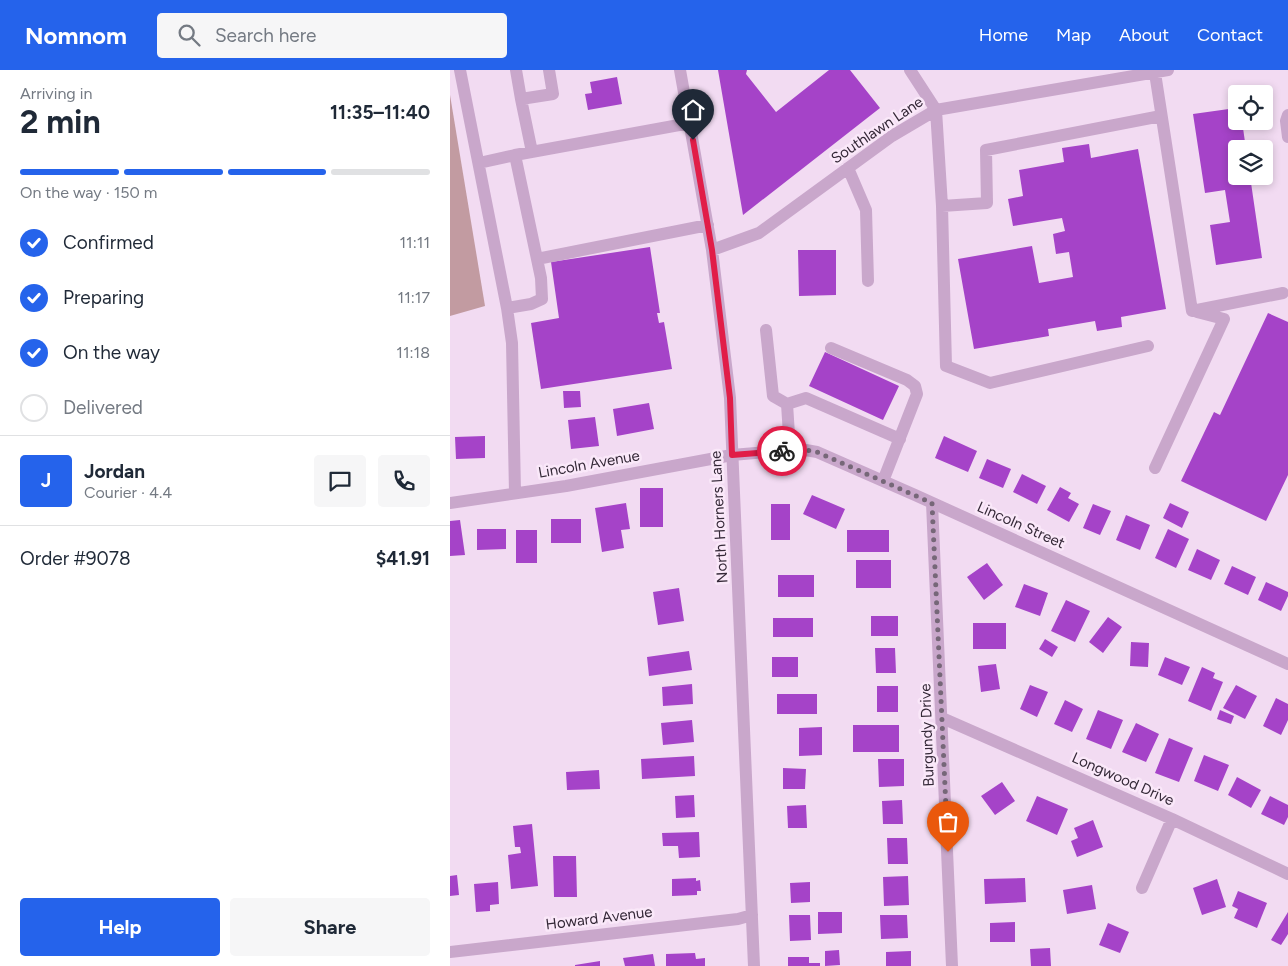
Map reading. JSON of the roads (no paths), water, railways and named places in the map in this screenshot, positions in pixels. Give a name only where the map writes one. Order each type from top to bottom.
[{"type":"street","points":[[460,70],[507,308],[512,343],[515,493]]},
{"type":"street","points":[[516,70],[532,152]]},
{"type":"street","points":[[521,99],[553,94],[549,70]]},
{"type":"street","name":"North Horners Lane","points":[[680,70],[712,250],[730,398],[754,966]]},
{"type":"street","points":[[910,70],[936,110],[942,206],[946,366],[990,382],[1148,346]]},
{"type":"street","name":"Southlawn Lane","points":[[712,250],[759,233],[892,136],[936,110],[1168,70]]},
{"type":"street","points":[[1154,73],[1192,311]]},
{"type":"street","points":[[1288,115],[1286,121],[1288,137]]},
{"type":"street","points":[[942,206],[987,203],[986,150],[1162,116]]},
{"type":"street","points":[[478,163],[690,123]]},
{"type":"street","points":[[507,308],[531,304],[542,299],[541,278],[515,155]]},
{"type":"street","points":[[848,168],[866,210],[868,281]]},
{"type":"street","points":[[537,259],[708,225]]},
{"type":"street","points":[[1192,311],[1282,293]]},
{"type":"street","points":[[1155,468],[1224,319],[1192,311]]},
{"type":"street","points":[[766,330],[773,396],[787,404],[806,398],[900,439]]},
{"type":"street","points":[[831,348],[907,380],[914,386],[917,394],[883,481]]},
{"type":"street","points":[[787,404],[790,450]]},
{"type":"street","name":"Lincoln Street","points":[[732,455],[800,449],[817,452],[1288,664]]},
{"type":"street","name":"Lincoln Avenue","points":[[450,504],[566,486],[732,455]]},
{"type":"street","name":"Burgundy Drive","points":[[932,503],[952,966]]},
{"type":"street","name":"Longwood Drive","points":[[942,718],[1172,819],[1288,874]]},
{"type":"street","points":[[1142,888],[1172,819]]},
{"type":"street","name":"Howard Avenue","points":[[450,952],[738,919],[752,915]]}]
